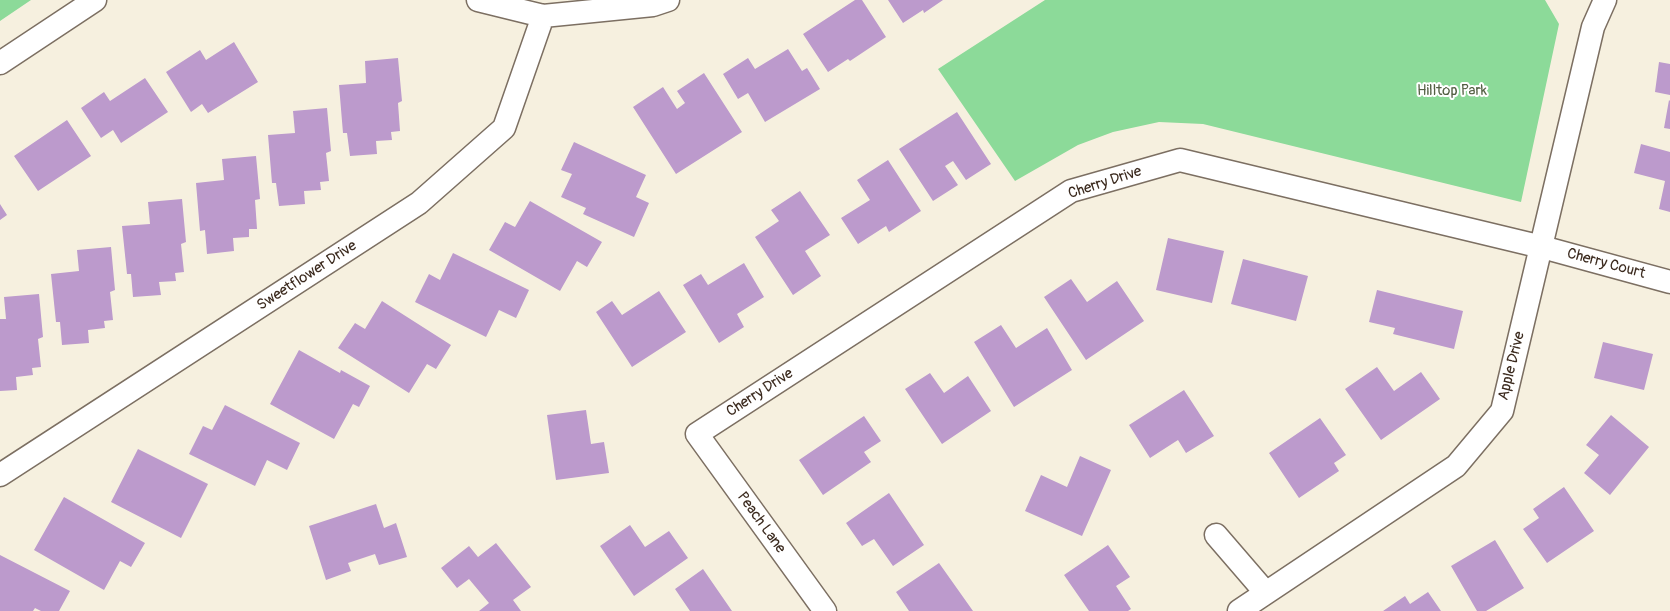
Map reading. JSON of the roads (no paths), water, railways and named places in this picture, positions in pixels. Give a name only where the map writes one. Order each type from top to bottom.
[{"type":"street","points":[[0,63],[95,0]]},
{"type":"street","points":[[478,0],[543,16],[653,5],[668,0]]},
{"type":"street","name":"Apple Drive","points":[[1239,611],[1456,466],[1502,411],[1593,27],[1605,0]]},
{"type":"street","name":"Sweetflower Drive","points":[[0,475],[420,203],[504,128],[543,16]]},
{"type":"street","name":"Cherry Drive","points":[[697,434],[1071,191],[1180,160],[1542,247]]},
{"type":"street","name":"Cherry Court","points":[[1542,247],[1670,282]]},
{"type":"street","name":"Peach Lane","points":[[697,434],[825,611]]},
{"type":"street","points":[[1216,535],[1266,593]]},
{"type":"park label","name":"Hilltop Park","points":[[1452,91]]}]
